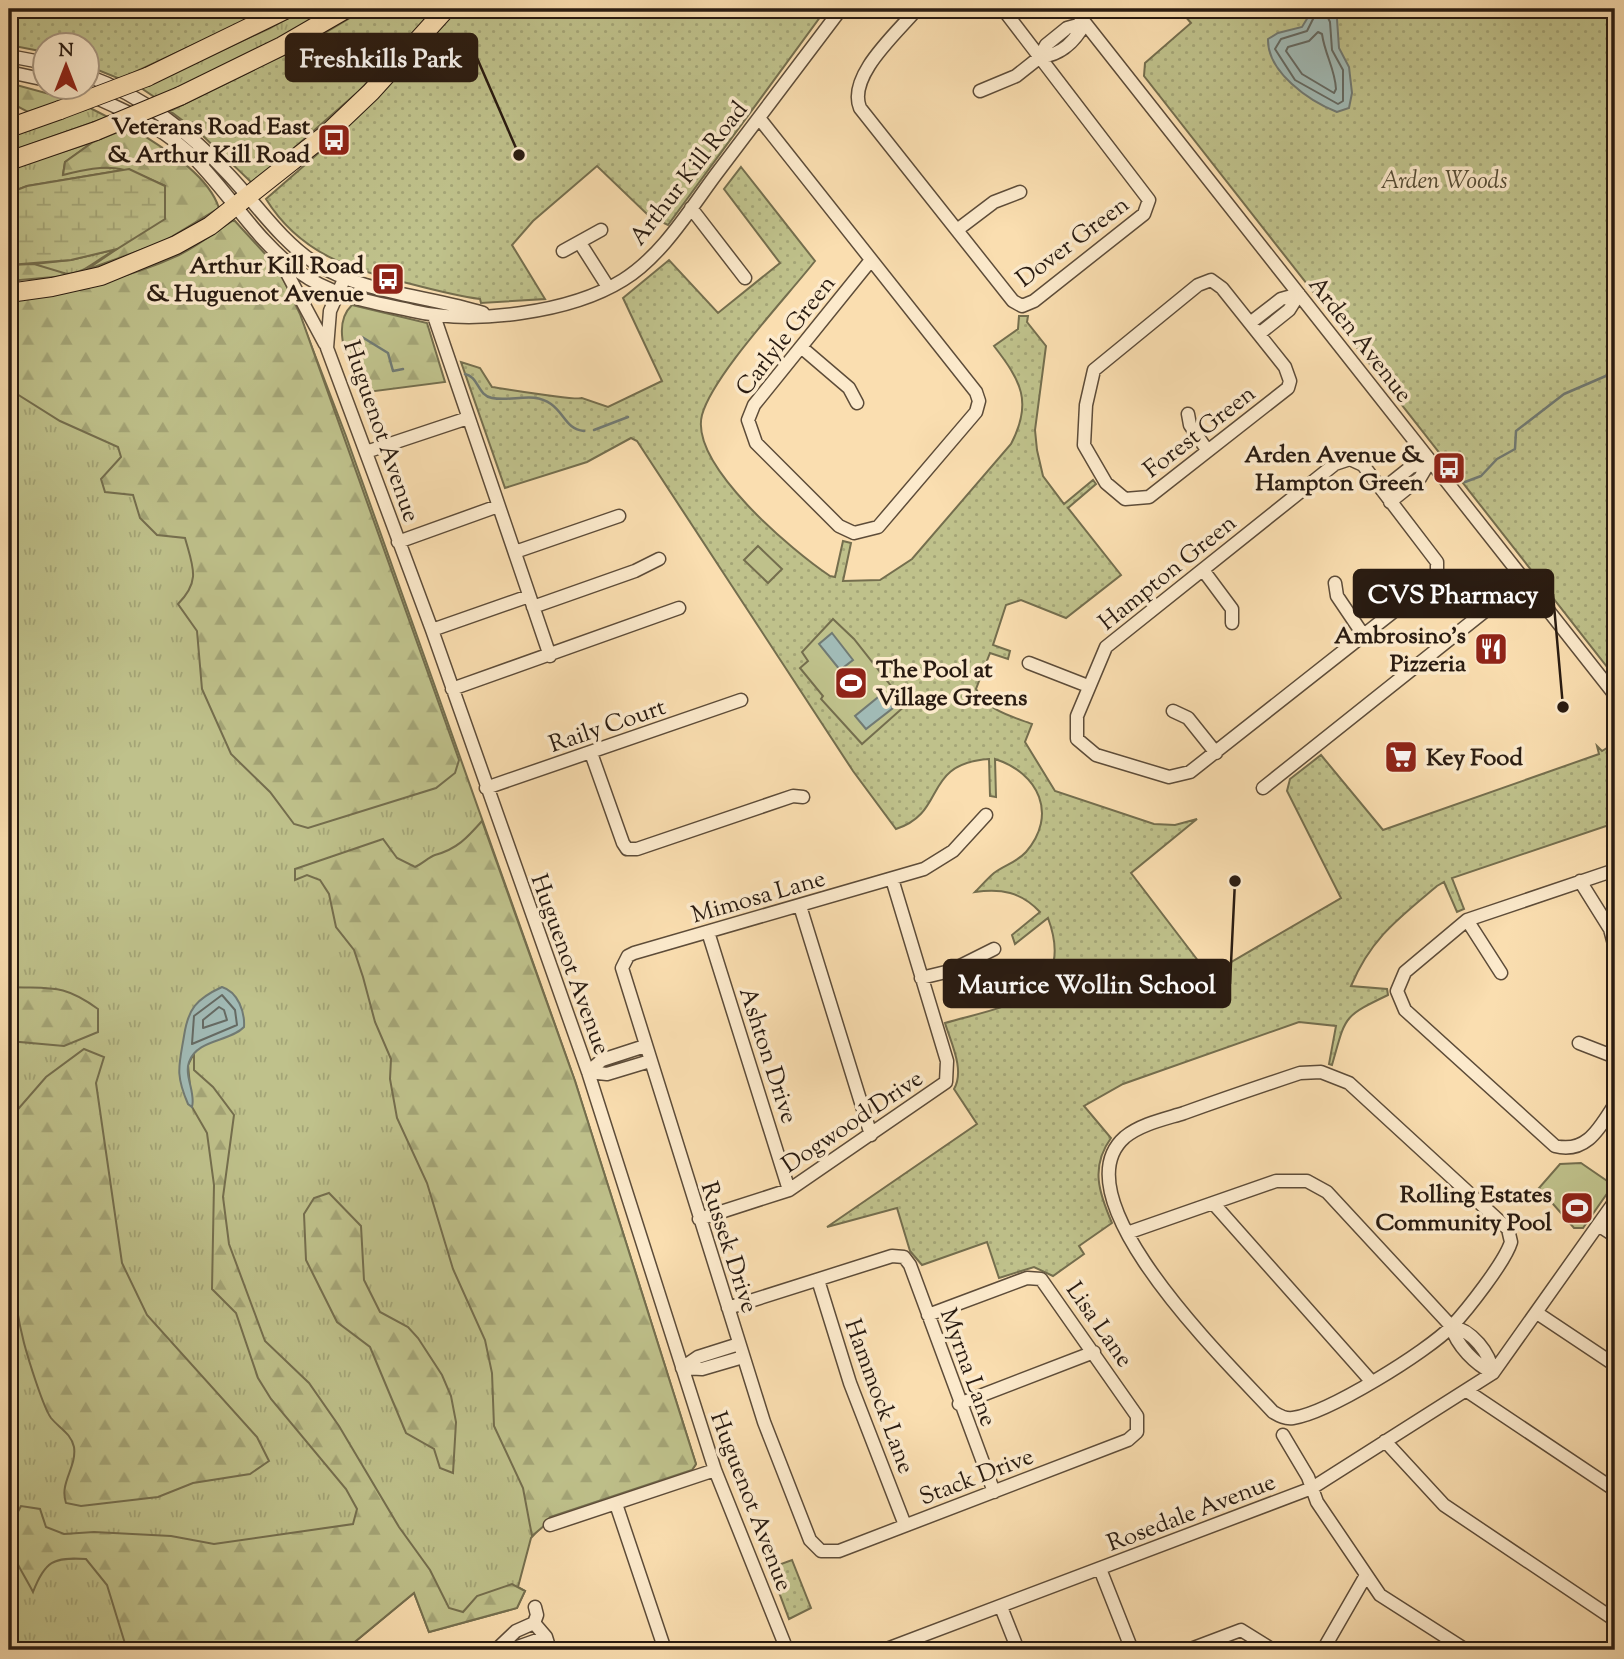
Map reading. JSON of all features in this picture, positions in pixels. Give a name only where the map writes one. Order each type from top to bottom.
[{"type":"highway","points":[[9,128],[147,77],[287,9]]},
{"type":"highway","points":[[9,161],[96,131],[180,96],[282,46],[346,9]]},
{"type":"highway","points":[[9,293],[101,276],[142,260],[210,226],[337,124],[371,92],[446,9]]},
{"type":"street","name":"Arthur Kill Road","points":[[274,249],[296,271],[335,293],[434,316],[462,318],[561,304],[608,287],[642,264],[691,208],[841,9]]},
{"type":"street","name":"Dover Green","points":[[917,9],[861,77],[857,99],[860,108],[1013,301],[1022,306],[1034,301],[1148,209],[1148,195],[1003,9]]},
{"type":"street","name":"Arden Avenue","points":[[1074,9],[1615,695]]},
{"type":"street","points":[[980,91],[1016,76],[1040,57],[1046,45],[1067,28],[1085,23]]},
{"type":"street","points":[[9,56],[32,61]]},
{"type":"street","points":[[9,72],[32,77]]},
{"type":"street","points":[[102,83],[135,98],[204,150],[274,249],[327,348]]},
{"type":"street","points":[[102,101],[173,140],[317,265],[345,277],[487,314]]},
{"type":"street","name":"Carlyle Green","points":[[759,118],[976,392],[979,401],[976,412],[878,527],[871,531],[854,533],[839,526],[751,435],[750,413],[871,260]]},
{"type":"street","points":[[957,230],[994,202],[1020,192]]},
{"type":"street","points":[[691,208],[745,278]]},
{"type":"street","points":[[563,251],[601,230]]},
{"type":"street","points":[[580,243],[608,287]]},
{"type":"street","name":"Huguenot Avenue","points":[[345,277],[335,293],[327,326],[327,348],[432,630],[587,1072],[715,1470],[788,1650]]},
{"type":"street","name":"Forest Green","points":[[1205,281],[1217,283],[1259,334],[1289,373],[1288,387],[1149,497],[1134,500],[1119,496],[1096,468],[1084,446],[1086,405],[1094,370],[1205,281]]},
{"type":"street","points":[[1250,323],[1281,299],[1299,294]]},
{"type":"street","points":[[1259,334],[1289,310],[1299,294]]},
{"type":"street","points":[[434,316],[550,656]]},
{"type":"street","points":[[801,347],[849,388],[857,403]]},
{"type":"street","points":[[1188,414],[1190,425],[1207,450]]},
{"type":"street","points":[[366,452],[468,418]]},
{"type":"street","name":"Hampton Green","points":[[1342,460],[1357,461],[1391,502],[1437,562],[1438,569],[1431,582],[1216,753],[1190,772],[1169,777],[1088,752],[1077,739],[1074,731],[1088,686],[1106,647],[1342,460]]},
{"type":"street","points":[[1382,490],[1411,467],[1430,461]]},
{"type":"street","points":[[1391,502],[1420,478],[1430,461]]},
{"type":"street","points":[[398,542],[498,506]]},
{"type":"street","points":[[515,552],[619,516]]},
{"type":"street","points":[[432,630],[635,571],[659,559]]},
{"type":"street","points":[[1203,570],[1232,609],[1232,623]]},
{"type":"street","points":[[1263,788],[1524,580]]},
{"type":"street","points":[[1335,583],[1337,596],[1364,636]]},
{"type":"street","points":[[452,689],[679,608]]},
{"type":"street","points":[[1029,663],[1088,686]]},
{"type":"street","name":"Raily Court","points":[[486,788],[741,700]]},
{"type":"street","points":[[1173,711],[1188,718],[1216,753]]},
{"type":"street","points":[[591,752],[622,843],[627,849],[638,849],[793,796],[803,797]]},
{"type":"street","name":"Mimosa Lane","points":[[635,953],[892,879],[939,861],[965,840],[986,815]]},
{"type":"street","points":[[1615,870],[1467,920],[1401,977],[1397,991],[1405,1010],[1555,1146],[1574,1148],[1589,1140],[1615,1104]]},
{"type":"street","name":"Dogwood Drive","points":[[699,1219],[789,1190],[941,1087],[948,1076],[892,879]]},
{"type":"street","points":[[1580,881],[1610,929],[1614,944]]},
{"type":"street","points":[[800,906],[871,1135]]},
{"type":"street","points":[[1467,920],[1501,973]]},
{"type":"street","name":"Ashton Drive","points":[[708,932],[789,1190]]},
{"type":"street","points":[[921,978],[950,971],[994,949]]},
{"type":"street","name":"Russek Drive","points":[[635,953],[624,962],[622,971],[645,1046],[764,1422],[806,1528],[815,1547],[821,1550]]},
{"type":"street","points":[[1579,1043],[1615,1057]]},
{"type":"street","points":[[587,1072],[602,1060],[645,1046]]},
{"type":"street","points":[[587,1072],[607,1074],[650,1061]]},
{"type":"street","points":[[1300,1073],[1331,1074],[1349,1083],[1510,1233],[1510,1247],[1451,1326],[1436,1340],[1371,1381],[1305,1415],[1295,1418],[1281,1416],[1181,1311],[1127,1233],[1109,1191],[1108,1169],[1115,1148],[1132,1132],[1300,1073]]},
{"type":"street","points":[[1127,1233],[1276,1181],[1295,1179],[1316,1185],[1327,1192],[1451,1326],[1455,1339],[1481,1367],[1493,1373]]},
{"type":"street","name":"Rosedale Avenue","points":[[884,1650],[903,1647],[1312,1488],[1493,1373],[1615,1201]]},
{"type":"street","points":[[1213,1203],[1371,1381]]},
{"type":"street","points":[[1598,1225],[1615,1237]]},
{"type":"street","name":"Myrna Lane","points":[[818,1280],[892,1256],[904,1257],[910,1265],[959,1404],[994,1492]]},
{"type":"street","name":"Lisa Lane","points":[[928,1315],[1037,1277],[1045,1282],[1094,1352],[1137,1416],[1139,1426]]},
{"type":"street","points":[[728,1308],[818,1280]]},
{"type":"street","name":"Hammock Lane","points":[[818,1280],[850,1383],[905,1525]]},
{"type":"street","points":[[1537,1313],[1615,1366]]},
{"type":"street","points":[[682,1368],[702,1369],[741,1350]]},
{"type":"street","points":[[959,1404],[1094,1352]]},
{"type":"street","points":[[1467,1391],[1615,1490]]},
{"type":"street","name":"Stack Drive","points":[[821,1550],[839,1551],[1128,1440],[1134,1437],[1139,1426]]},
{"type":"street","points":[[1283,1435],[1317,1502],[1365,1577],[1380,1595],[1466,1650]]},
{"type":"street","points":[[1385,1441],[1444,1505],[1615,1620]]},
{"type":"street","points":[[550,1525],[715,1470]]},
{"type":"street","points":[[616,1504],[665,1650]]},
{"type":"street","points":[[1100,1569],[1132,1650]]},
{"type":"street","points":[[1323,1650],[1365,1577]]},
{"type":"street","points":[[535,1607],[537,1615],[534,1623],[516,1631],[496,1650],[546,1637]]},
{"type":"street","points":[[1001,1607],[1018,1650]]},
{"type":"street","points":[[534,1623],[546,1637],[550,1650]]},
{"type":"street","points":[[1188,1650],[1241,1630],[1273,1650]]},
{"type":"green space","points":[[9,9],[271,9],[120,79],[102,72],[102,32],[32,32],[32,49],[9,45]]},
{"type":"green space","points":[[304,9],[335,9],[275,44],[156,98],[141,88],[270,28]]},
{"type":"green space","points":[[365,9],[437,9],[359,91],[253,184],[202,135],[170,111],[306,44]]},
{"type":"green space","points":[[451,9],[826,9],[668,225],[649,216],[597,166],[533,221],[512,245],[545,299],[481,303],[480,299],[368,273],[329,257],[295,234],[266,199],[337,137],[336,133]]},
{"type":"green space","name":"Arden Woods","points":[[1179,9],[1615,9],[1615,677],[1144,76],[1145,63],[1191,23]]},
{"type":"green space","points":[[9,83],[32,89],[32,102],[59,102],[28,112],[17,106],[9,108]]},
{"type":"green space","points":[[90,108],[108,117],[9,152],[9,136]]},
{"type":"green space","points":[[130,127],[194,172],[213,195],[219,208],[163,242],[86,270],[117,249],[165,186],[115,168],[63,175],[65,162],[93,142]]},
{"type":"green space","points":[[93,142],[65,162],[63,174],[96,167],[129,169],[27,186],[9,193],[9,169]]},
{"type":"green space","points":[[741,167],[815,261],[720,379],[702,415],[702,435],[711,458],[727,482],[770,528],[830,576],[835,577],[843,541],[851,543],[843,581],[880,580],[912,559],[1011,444],[1018,429],[1021,392],[1011,370],[994,346],[1018,329],[1019,316],[1028,316],[1027,322],[1046,346],[1035,430],[1043,476],[1064,504],[1093,480],[1096,484],[1068,508],[1121,575],[1066,618],[1021,600],[1006,605],[993,645],[1010,651],[1008,659],[990,653],[976,689],[993,708],[1032,724],[1025,742],[1055,791],[1154,824],[1175,825],[1197,819],[1131,873],[1209,975],[1341,898],[1287,791],[1290,779],[1321,755],[1383,830],[1599,754],[1597,746],[1602,751],[1615,743],[1615,823],[1452,878],[1464,909],[1457,912],[1444,882],[1410,908],[1377,942],[1351,986],[1387,989],[1388,995],[1362,1008],[1348,1020],[1340,1036],[1332,1065],[1329,1064],[1336,1026],[1299,1022],[1123,1084],[1084,1106],[1111,1138],[1100,1159],[1099,1180],[1103,1201],[1112,1223],[1079,1246],[1084,1254],[1053,1276],[1034,1267],[999,1278],[987,1242],[922,1265],[910,1251],[897,1208],[827,1227],[977,1124],[954,1089],[958,1065],[945,1023],[990,1011],[1030,995],[1044,982],[1053,966],[1055,945],[1048,918],[1015,944],[1012,935],[1040,912],[1033,905],[1010,893],[975,892],[994,873],[1026,852],[1036,838],[1042,810],[1033,785],[1010,765],[995,759],[996,797],[990,796],[989,759],[968,763],[953,770],[943,779],[923,812],[896,829],[853,771],[637,441],[631,438],[587,462],[505,488],[461,362],[480,368],[492,387],[582,398],[608,407],[662,381],[623,298],[669,260],[718,313],[780,263],[724,189]]},
{"type":"green space","points":[[129,169],[165,186],[165,219],[117,249],[71,260],[9,265],[9,193],[27,186]]},
{"type":"green space","points":[[234,220],[290,290],[346,436],[575,1081],[696,1464],[692,1470],[550,1517],[531,1538],[518,1587],[525,1591],[517,1608],[429,1632],[414,1593],[345,1650],[9,1650],[9,299],[117,278],[159,264],[186,251]]},
{"type":"green space","points":[[234,220],[278,268],[300,314],[459,760],[455,773],[436,788],[308,828],[294,824],[270,792],[231,754],[202,689],[197,631],[178,604],[190,588],[193,573],[185,538],[157,535],[140,518],[133,495],[105,492],[101,479],[121,457],[118,447],[60,421],[9,389],[9,299],[117,278],[159,264],[186,251]]},
{"type":"green space","points":[[117,249],[86,268],[70,274],[34,264],[71,260]]},
{"type":"green space","points":[[34,264],[64,273],[65,276],[9,281],[9,265]]},
{"type":"green space","points":[[352,305],[427,323],[445,382],[360,393],[347,360],[342,336],[345,314]]},
{"type":"green space","points":[[758,546],[782,569],[768,583],[744,560]]},
{"type":"green space","name":"The Pool at Village Greens","points":[[833,619],[854,639],[906,705],[862,744],[821,699],[823,696],[800,668],[808,661],[802,652]]},
{"type":"green space","points":[[482,821],[575,1081],[696,1464],[692,1470],[550,1517],[532,1536],[523,1488],[494,1426],[492,1373],[485,1340],[453,1269],[427,1183],[397,1118],[390,1079],[391,1059],[375,1022],[354,950],[336,927],[329,894],[320,880],[307,875],[295,880],[295,869],[383,839],[397,858],[415,867],[456,846]]},
{"type":"green space","points":[[9,987],[56,989],[75,995],[98,1009],[98,1032],[64,1046],[9,1041]]},
{"type":"green space","points":[[84,1049],[104,1057],[96,1083],[122,1263],[147,1315],[257,1437],[269,1461],[250,1474],[193,1483],[158,1497],[81,1506],[66,1503],[66,1482],[73,1461],[74,1447],[68,1434],[51,1418],[44,1404],[26,1350],[18,1315],[9,1230],[9,1115],[13,1115],[46,1077]]},
{"type":"green space","points":[[194,1053],[194,1070],[213,1087],[234,1115],[223,1197],[229,1244],[265,1341],[309,1383],[339,1426],[399,1527],[430,1570],[449,1608],[463,1612],[477,1596],[512,1584],[525,1591],[517,1608],[429,1632],[414,1593],[345,1650],[127,1650],[107,1585],[86,1559],[65,1559],[52,1563],[42,1573],[33,1592],[12,1550],[11,1530],[21,1506],[40,1509],[46,1527],[64,1534],[94,1532],[171,1536],[214,1544],[353,1524],[357,1509],[346,1489],[271,1399],[258,1378],[236,1313],[212,1289],[214,1185],[207,1133],[192,1107],[188,1065]]},
{"type":"green space","name":"Rolling Estates Community Pool","points":[[1581,1163],[1613,1185],[1583,1228],[1574,1228],[1539,1188],[1560,1164]]},
{"type":"green space","points":[[329,1193],[361,1226],[364,1280],[380,1312],[408,1327],[442,1375],[451,1396],[456,1422],[453,1473],[440,1468],[434,1449],[406,1433],[370,1347],[337,1322],[306,1260],[304,1214],[314,1198]]},
{"type":"green space","points":[[792,1560],[811,1608],[789,1619],[770,1568]]},
{"type":"water","points":[[1313,9],[1330,9],[1337,19],[1339,48],[1349,67],[1352,93],[1349,108],[1337,112],[1314,101],[1292,84],[1274,63],[1270,51],[1268,39],[1278,33],[1302,27]]},
{"type":"water","points":[[832,633],[853,660],[840,670],[819,644]]},
{"type":"water","points":[[882,694],[893,708],[866,729],[855,716]]},
{"type":"water","points":[[222,987],[232,993],[239,1003],[244,1027],[231,1036],[206,1045],[193,1055],[188,1067],[192,1107],[184,1094],[180,1077],[186,1027],[195,1006]]},
{"type":"waterway","points":[[362,337],[388,353],[393,371],[403,369]]},
{"type":"waterway","points":[[1465,482],[1481,476],[1497,459],[1515,449],[1516,431],[1564,394],[1615,372]]},
{"type":"waterway","points":[[465,374],[473,379],[483,393],[492,398],[530,397],[544,400],[556,408],[569,424],[584,431]]},
{"type":"waterway","points":[[594,430],[628,417]]},
{"type":"place","name":"Veterans Road East & Arthur Kill Road","points":[[334,140]]},
{"type":"place","name":"Freshkills Park","points":[[519,155]]},
{"type":"place","name":"Arthur Kill Road & Huguenot Avenue","points":[[388,279]]},
{"type":"place","name":"Arden Avenue & Hampton Green","points":[[1449,468]]},
{"type":"place","name":"Ambrosino's Pizzeria","points":[[1491,649]]},
{"type":"place","name":"The Pool at Village Greens","points":[[851,683]]},
{"type":"place","name":"CVS Pharmacy","points":[[1563,707]]},
{"type":"place","name":"Key Food","points":[[1401,757]]},
{"type":"place","name":"Maurice Wollin School","points":[[1235,881]]},
{"type":"place","name":"Rolling Estates Community Pool","points":[[1577,1208]]}]
